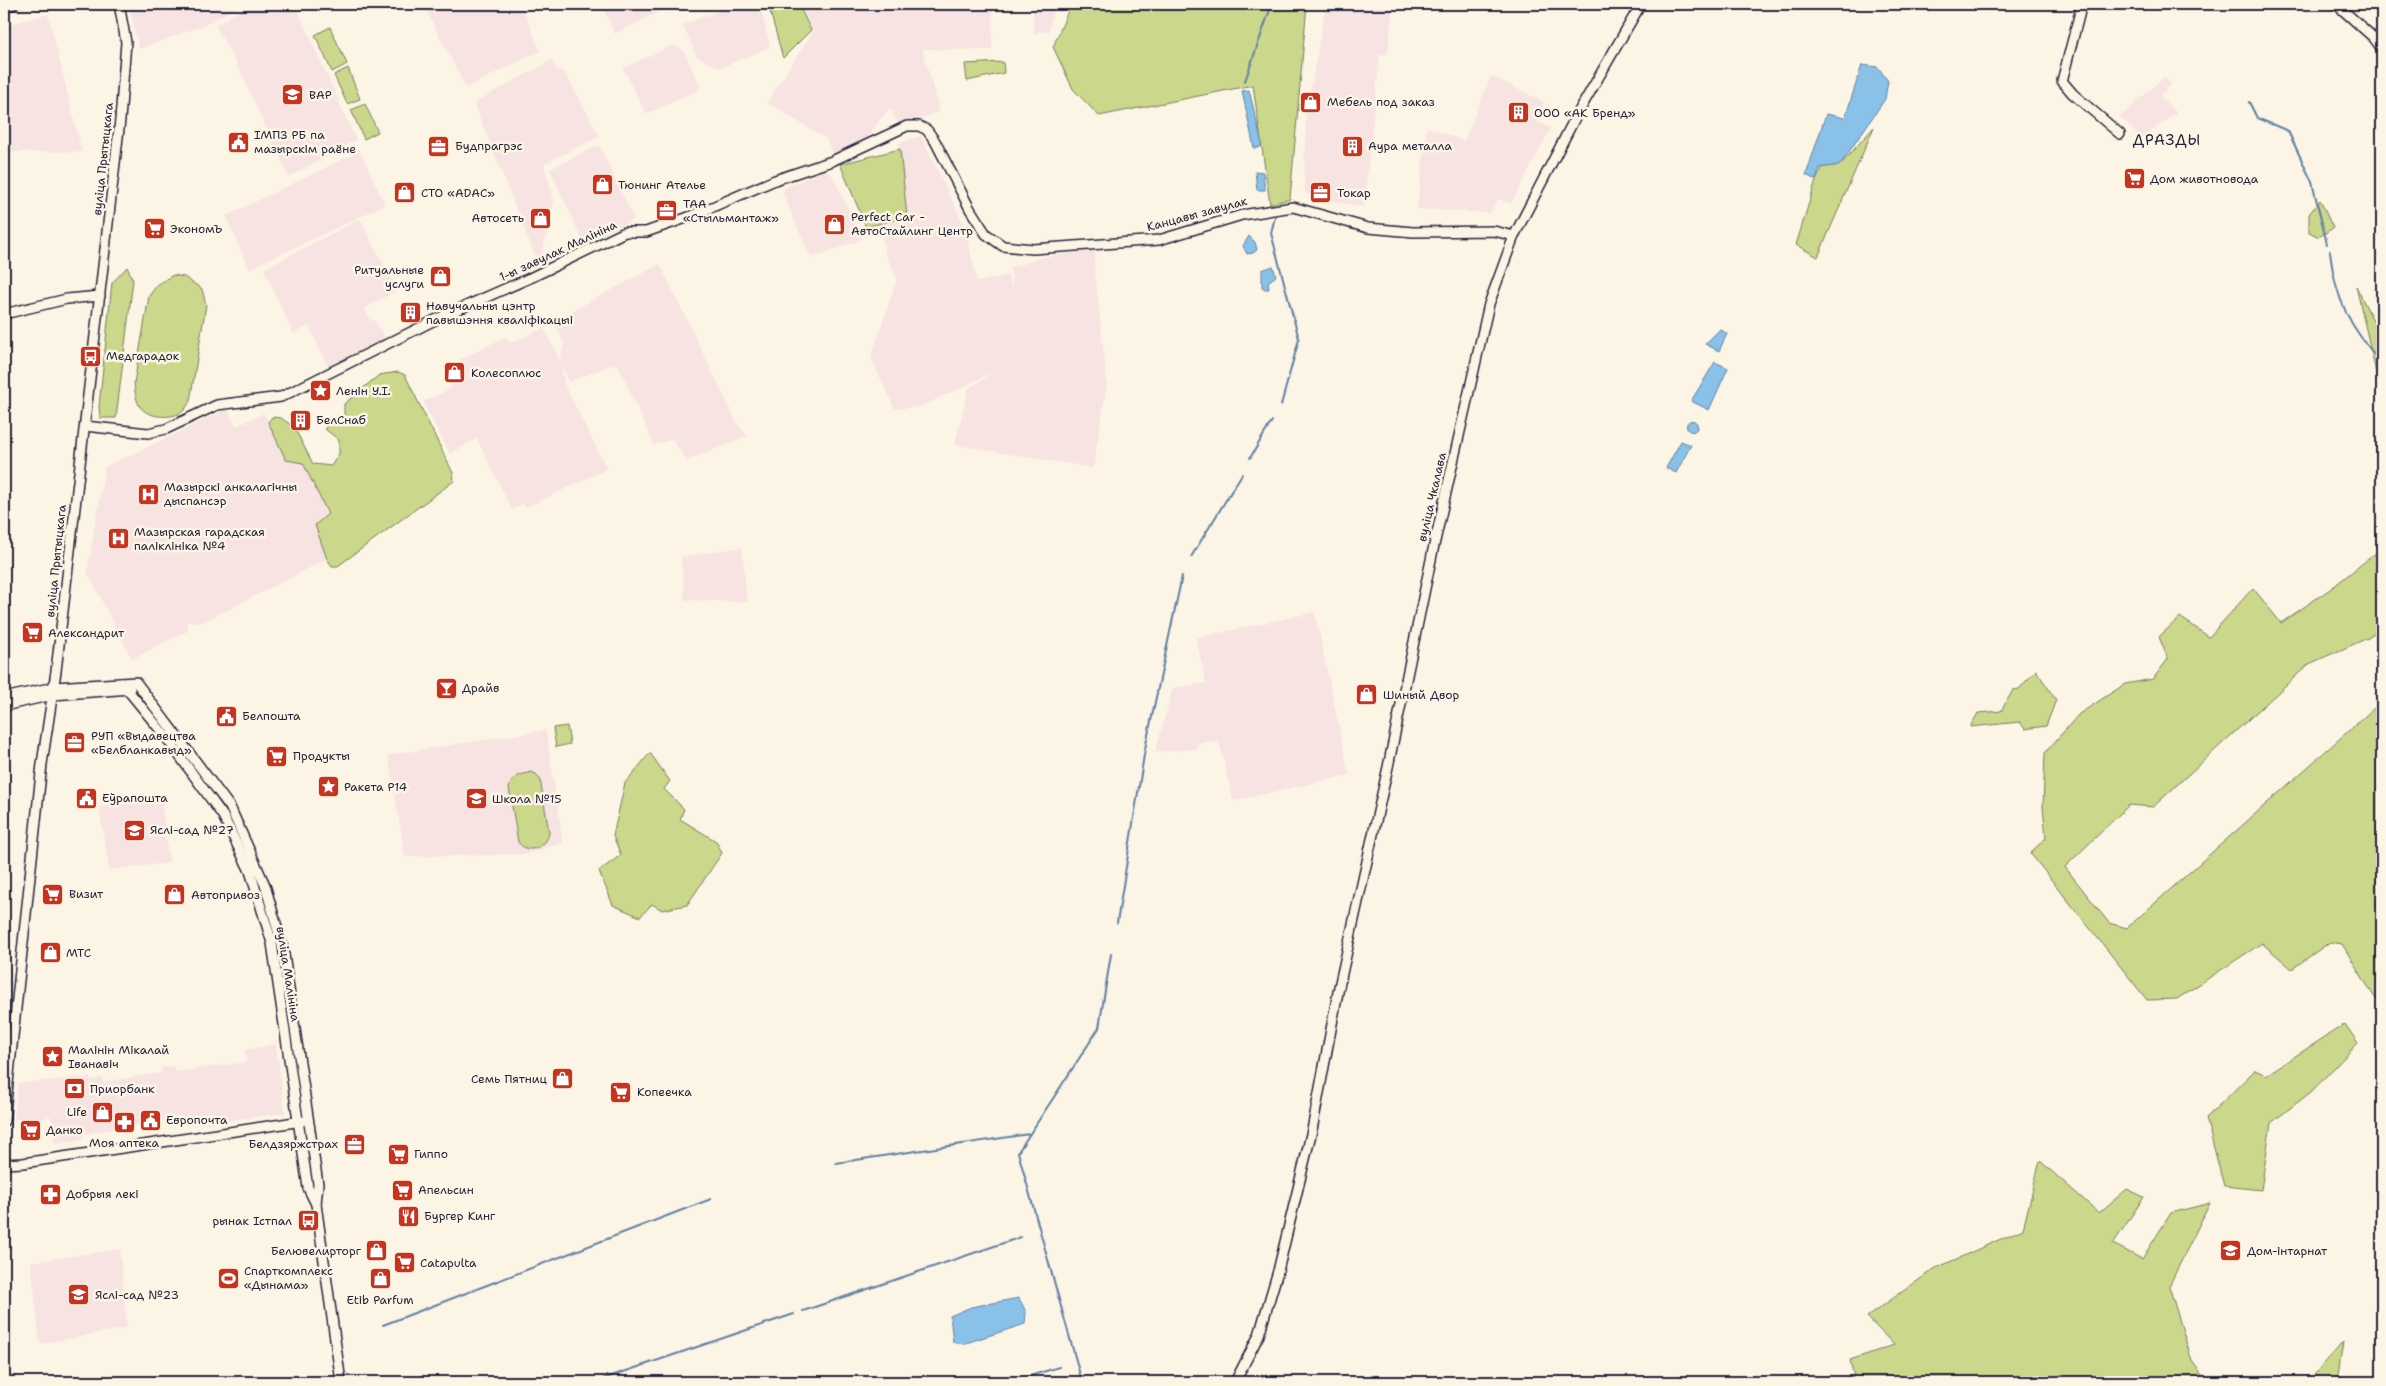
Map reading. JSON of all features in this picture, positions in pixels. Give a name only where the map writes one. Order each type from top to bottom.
[{"type":"main road","points":[[4,6],[14,4]]},
{"type":"main road","name":"вуліца Прытыцкага","points":[[4,1121],[42,764],[53,691],[119,128],[126,42],[119,4]]},
{"type":"main road","name":"вуліца Чкалава","points":[[1235,1382],[1259,1334],[1278,1271],[1312,1130],[1339,987],[1388,767],[1433,550],[1489,304],[1514,236],[1576,118],[1641,4]]},
{"type":"main road","points":[[2082,4],[2062,81],[2073,94],[2120,134]]},
{"type":"main road","points":[[2336,4],[2374,38],[2382,49]]},
{"type":"main road","name":"1-ы завулак Малініна","points":[[85,426],[148,433],[166,429],[217,405],[281,397],[441,317],[532,277],[625,232],[646,232],[689,217],[775,180],[832,161],[907,126],[919,126],[927,130],[935,141],[986,234],[1003,246],[1033,249],[1136,242]]},
{"type":"main road","name":"Канцавы завулак","points":[[1136,242],[1159,240],[1264,210],[1293,207],[1368,228],[1413,232],[1494,231],[1514,236]]},
{"type":"main road","points":[[4,314],[67,299],[100,296]]},
{"type":"main road","name":"вуліца Малініна","points":[[4,698],[53,691],[124,686],[136,682],[230,807],[265,885],[283,948],[318,1189],[316,1204]]},
{"type":"main road","name":"вуліца Малініна","points":[[124,686],[166,737],[223,816],[250,871],[272,942],[308,1188],[316,1204]]},
{"type":"main road","name":"вуліца Малініна","points":[[4,706],[53,691]]},
{"type":"main road","points":[[4,1164],[23,1163],[307,1120]]},
{"type":"main road","points":[[316,1204],[341,1382]]},
{"type":"shaded area","points":[[129,4],[243,4],[205,25],[139,49]]},
{"type":"shaded area","name":"ВАР","points":[[252,4],[295,4],[356,140],[289,177],[239,69],[215,25]]},
{"type":"shaded area","points":[[423,4],[521,4],[540,51],[466,88]]},
{"type":"shaded area","points":[[601,4],[669,4],[670,6],[615,34]]},
{"type":"shaded area","points":[[742,4],[760,4],[770,47],[720,68],[697,57],[683,25],[725,8]]},
{"type":"shaded area","points":[[800,4],[993,4],[992,50],[922,49],[940,111],[900,127],[890,108],[868,138],[833,155],[826,139],[767,102],[813,31]]},
{"type":"shaded area","points":[[1033,4],[1054,4],[1049,31],[1034,33]]},
{"type":"shaded area","points":[[1326,4],[1393,4],[1388,54],[1380,55],[1364,207],[1317,198],[1305,193],[1306,114]]},
{"type":"shaded area","points":[[48,14],[82,152],[4,152],[4,26]]},
{"type":"shaded area","points":[[673,45],[684,51],[701,89],[646,114],[623,68]]},
{"type":"shaded area","points":[[552,60],[556,68],[565,73],[600,136],[544,164],[554,201],[539,266],[474,103]]},
{"type":"shaded area","points":[[1491,76],[1544,102],[1536,121],[1551,128],[1511,204],[1498,199],[1490,213],[1417,209],[1427,127],[1464,141]]},
{"type":"shaded area","points":[[2164,77],[2171,84],[2160,96],[2177,113],[2141,138],[2120,117]]},
{"type":"shaded area","points":[[921,136],[965,227],[977,282],[1007,275],[1013,288],[1010,268],[1044,257],[1096,250],[1094,263],[1107,385],[1093,468],[955,445],[968,389],[997,371],[922,406],[895,409],[871,358],[897,278],[885,254],[880,226],[907,217],[899,143]]},
{"type":"shaded area","points":[[599,145],[634,219],[584,244],[550,169]]},
{"type":"shaded area","points":[[360,151],[385,205],[249,269],[226,216]]},
{"type":"shaded area","points":[[825,170],[833,176],[863,239],[811,258],[783,194],[784,188]]},
{"type":"shaded area","points":[[360,219],[397,290],[364,309],[371,321],[374,319],[386,340],[329,369],[309,326],[293,334],[264,269]]},
{"type":"shaded area","points":[[660,264],[738,425],[748,436],[687,461],[672,439],[654,445],[617,363],[569,382],[561,365],[565,386],[607,469],[525,508],[523,504],[512,510],[477,439],[450,454],[423,402],[452,388],[446,375],[463,367],[459,360],[505,337],[510,343],[544,328],[560,361],[564,344],[555,320]]},
{"type":"shaded area","points":[[228,409],[236,426],[264,413],[286,460],[303,463],[329,514],[315,525],[327,559],[204,622],[186,622],[189,630],[132,659],[87,572],[105,467]]},
{"type":"shaded area","points":[[742,547],[747,602],[685,600],[681,557]]},
{"type":"shaded area","points":[[1315,612],[1349,775],[1233,801],[1219,741],[1198,743],[1198,749],[1155,752],[1173,688],[1206,683],[1196,638]]},
{"type":"shaded area","name":"Школа №15","points":[[546,730],[563,843],[525,854],[405,857],[388,755]]},
{"type":"shaded area","name":"Яслі-сад №27","points":[[161,799],[169,863],[109,870],[99,807]]},
{"type":"shaded area","points":[[276,1044],[285,1113],[186,1126],[183,1117],[83,1134],[84,1139],[55,1143],[50,1116],[34,1122],[28,1118],[14,1119],[18,1083],[90,1077],[91,1081],[102,1077],[103,1082],[161,1073],[162,1067],[173,1066],[175,1072],[247,1062],[245,1050]]},
{"type":"shaded area","name":"Яслі-сад №23","points":[[120,1249],[127,1328],[40,1344],[31,1262]]},
{"type":"green space","points":[[768,4],[798,4],[811,30],[783,58]]},
{"type":"green space","points":[[1071,4],[1307,4],[1290,199],[1270,204],[1253,85],[1099,116],[1073,89],[1053,47]]},
{"type":"green space","points":[[330,27],[347,64],[332,72],[315,35]]},
{"type":"green space","points":[[1003,62],[1004,73],[967,81],[965,64]]},
{"type":"green space","points":[[348,68],[360,99],[347,104],[334,75]]},
{"type":"green space","points":[[365,104],[378,132],[364,139],[351,110]]},
{"type":"green space","points":[[1874,127],[1818,257],[1796,245],[1816,180],[1823,167],[1840,165]]},
{"type":"green space","points":[[900,149],[907,217],[866,227],[840,164]]},
{"type":"green space","points":[[2320,200],[2333,228],[2319,237],[2309,232],[2309,214]]},
{"type":"green space","points":[[127,267],[133,280],[116,418],[100,418],[99,406],[112,283]]},
{"type":"green space","points":[[173,275],[184,277],[202,289],[206,305],[190,401],[179,414],[157,416],[146,412],[140,407],[135,394],[134,383],[149,296],[157,285]]},
{"type":"green space","points":[[2356,286],[2382,339],[2382,404],[2380,390]]},
{"type":"green space","points":[[398,372],[405,375],[453,473],[454,481],[338,566],[332,566],[327,559],[315,525],[328,514],[303,463],[286,460],[268,422],[272,417],[281,418],[294,427],[313,464],[331,466],[339,454],[339,440],[325,429],[328,422],[337,423],[344,418],[344,404],[379,375]]},
{"type":"green space","points":[[2382,548],[2382,624],[2370,637],[2309,664],[2153,807],[2129,805],[2065,867],[2109,923],[2127,928],[2382,701],[2382,1000],[2375,998],[2342,944],[2330,942],[2292,969],[2262,943],[2177,999],[2147,1000],[2030,853],[2046,838],[2043,807],[2045,753],[2079,714],[2125,684],[2153,679],[2168,659],[2159,637],[2180,617],[2209,637],[2253,588],[2281,623],[2333,587]]},
{"type":"green space","points":[[2036,670],[2056,700],[2046,726],[2025,729],[2020,722],[1970,727],[1978,713],[2001,711],[2013,690],[2019,689]]},
{"type":"green space","points":[[567,726],[570,744],[556,747],[553,728]]},
{"type":"green space","points":[[650,753],[670,781],[664,789],[684,809],[680,819],[716,841],[722,853],[687,905],[662,910],[652,904],[640,917],[613,905],[599,871],[621,855],[613,836],[625,783]]},
{"type":"green space","points":[[531,772],[540,779],[549,832],[545,842],[532,849],[522,846],[518,842],[509,788],[514,778]]},
{"type":"green space","points":[[2345,1024],[2358,1043],[2311,1092],[2271,1123],[2261,1190],[2224,1186],[2206,1118],[2255,1070],[2266,1075]]},
{"type":"green space","points":[[2040,1161],[2099,1213],[2127,1189],[2144,1197],[2113,1244],[2142,1259],[2171,1213],[2210,1203],[2169,1286],[2192,1361],[2207,1382],[1855,1382],[1850,1360],[1894,1345],[1867,1317],[1934,1269],[2023,1229]]},
{"type":"green space","points":[[2343,1342],[2337,1382],[2308,1382]]},
{"type":"water","points":[[1862,65],[1878,67],[1888,81],[1885,99],[1840,165],[1820,168],[1816,180],[1806,175],[1826,114],[1845,118]]},
{"type":"water","points":[[1249,90],[1262,144],[1259,148],[1254,148],[1242,91]]},
{"type":"water","points":[[1255,171],[1263,172],[1265,190],[1257,190]]},
{"type":"water","points":[[1249,236],[1255,242],[1257,250],[1247,254],[1243,246]]},
{"type":"water","points":[[1273,266],[1276,276],[1268,282],[1269,289],[1265,289],[1262,287],[1262,270]]},
{"type":"water","points":[[1720,329],[1727,334],[1719,351],[1705,344]]},
{"type":"water","points":[[1715,362],[1728,368],[1709,410],[1691,401]]},
{"type":"water","points":[[1692,420],[1698,426],[1692,432],[1686,426]]},
{"type":"water","points":[[1681,441],[1691,445],[1676,473],[1666,468]]},
{"type":"water","points":[[1019,1298],[1026,1312],[1025,1324],[963,1344],[953,1342],[950,1316],[971,1307]]},
{"type":"waterway","points":[[1245,81],[1272,4]]},
{"type":"waterway","points":[[2249,102],[2257,118],[2288,131],[2312,182],[2327,244]]},
{"type":"waterway","points":[[1275,217],[1271,233],[1299,339],[1281,405]]},
{"type":"waterway","points":[[2330,251],[2336,284],[2346,312],[2361,337],[2382,363]]},
{"type":"waterway","points":[[1250,458],[1272,421]]},
{"type":"waterway","points":[[1191,557],[1242,474]]},
{"type":"waterway","points":[[1117,923],[1145,749],[1182,576]]},
{"type":"waterway","points":[[1082,1382],[1018,1152],[1099,1028],[1111,954]]},
{"type":"waterway","points":[[836,1163],[1029,1134]]},
{"type":"waterway","points":[[383,1325],[711,1199]]},
{"type":"waterway","points":[[803,1311],[1021,1237]]},
{"type":"waterway","points":[[594,1382],[794,1314]]},
{"type":"waterway","points":[[1010,1382],[1059,1367]]},
{"type":"place","name":"ВАР","points":[[293,95]]},
{"type":"place","name":"Мебель под заказ","points":[[1311,102]]},
{"type":"place","name":"ООО «АК Бренд»","points":[[1518,113]]},
{"type":"place","name":"ІМПЗ РБ па мазырскім раёне","points":[[238,142]]},
{"type":"place","name":"Будпрагрэс","points":[[439,146]]},
{"type":"place","name":"Аура металла","points":[[1352,146]]},
{"type":"place","name":"Дом животновода","points":[[2134,179]]},
{"type":"place","name":"Тюнинг Ателье","points":[[602,185]]},
{"type":"place","name":"СТО «ADAC»","points":[[405,193]]},
{"type":"place","name":"Токар","points":[[1321,193]]},
{"type":"place","name":"ТАА «Стыльмантаж»","points":[[667,211]]},
{"type":"place","name":"Автосеть","points":[[540,218]]},
{"type":"place","name":"Perfect Car - АвтоСтайлинг Центр","points":[[835,224]]},
{"type":"place","name":"ЭкономЪ","points":[[154,229]]},
{"type":"place","name":"Ритуальные услуги","points":[[440,277]]},
{"type":"place","name":"Навучальны цэнтр павышэння кваліфікацыі","points":[[410,313]]},
{"type":"place","name":"Медгарадок","points":[[90,356]]},
{"type":"place","name":"Колесоплюс","points":[[455,373]]},
{"type":"place","name":"Ленін У.І.","points":[[320,391]]},
{"type":"place","name":"БелСнаб","points":[[300,420]]},
{"type":"place","name":"Мазырскі анкалагічны дыспансэр","points":[[148,494]]},
{"type":"place","name":"Мазырская гарадская паліклініка №4","points":[[118,539]]},
{"type":"place","name":"Александрит","points":[[32,633]]},
{"type":"place","name":"Драйв","points":[[446,688]]},
{"type":"place","name":"Шиный Двор","points":[[1367,695]]},
{"type":"place","name":"Белпошта","points":[[226,716]]},
{"type":"place","name":"РУП «Выдавецтва «Белбланкавыд»","points":[[75,743]]},
{"type":"place","name":"Продукты","points":[[277,756]]},
{"type":"place","name":"Ракета Р14","points":[[328,787]]},
{"type":"place","name":"Еўрапошта","points":[[86,798]]},
{"type":"place","name":"Школа №15","points":[[476,799]]},
{"type":"place","name":"Яслі-сад №27","points":[[134,830]]},
{"type":"place","name":"Визит","points":[[53,894]]},
{"type":"place","name":"Автопривоз","points":[[175,895]]},
{"type":"place","name":"МТС","points":[[50,953]]},
{"type":"place","name":"Малінін Мікалай Іванавіч","points":[[52,1057]]},
{"type":"place","name":"Семь Пятниц","points":[[563,1079]]},
{"type":"place","name":"Приорбанк","points":[[74,1089]]},
{"type":"place","name":"Копеечка","points":[[621,1092]]},
{"type":"place","name":"Life","points":[[103,1112]]},
{"type":"place","name":"Европочта","points":[[150,1120]]},
{"type":"place","name":"Моя аптека","points":[[124,1122]]},
{"type":"place","name":"Данко","points":[[30,1130]]},
{"type":"place","name":"Белдзяржстрах","points":[[354,1144]]},
{"type":"place","name":"Гиппо","points":[[398,1154]]},
{"type":"place","name":"Апельсин","points":[[402,1190]]},
{"type":"place","name":"Добрыя лекі","points":[[50,1194]]},
{"type":"place","name":"Бургер Кинг","points":[[408,1216]]},
{"type":"place","name":"рынак Істпал","points":[[308,1221]]},
{"type":"place","name":"Белювелирторг","points":[[377,1251]]},
{"type":"place","name":"Дом-інтарнат","points":[[2231,1251]]},
{"type":"place","name":"Catapulta","points":[[404,1263]]},
{"type":"place","name":"Спарткомплекс «Дынама»","points":[[228,1278]]},
{"type":"place","name":"Etib Parfum","points":[[380,1279]]},
{"type":"place","name":"Яслі-сад №23","points":[[79,1295]]},
{"type":"district","name":"ДРАЗДЫ","points":[[2167,140]]}]
